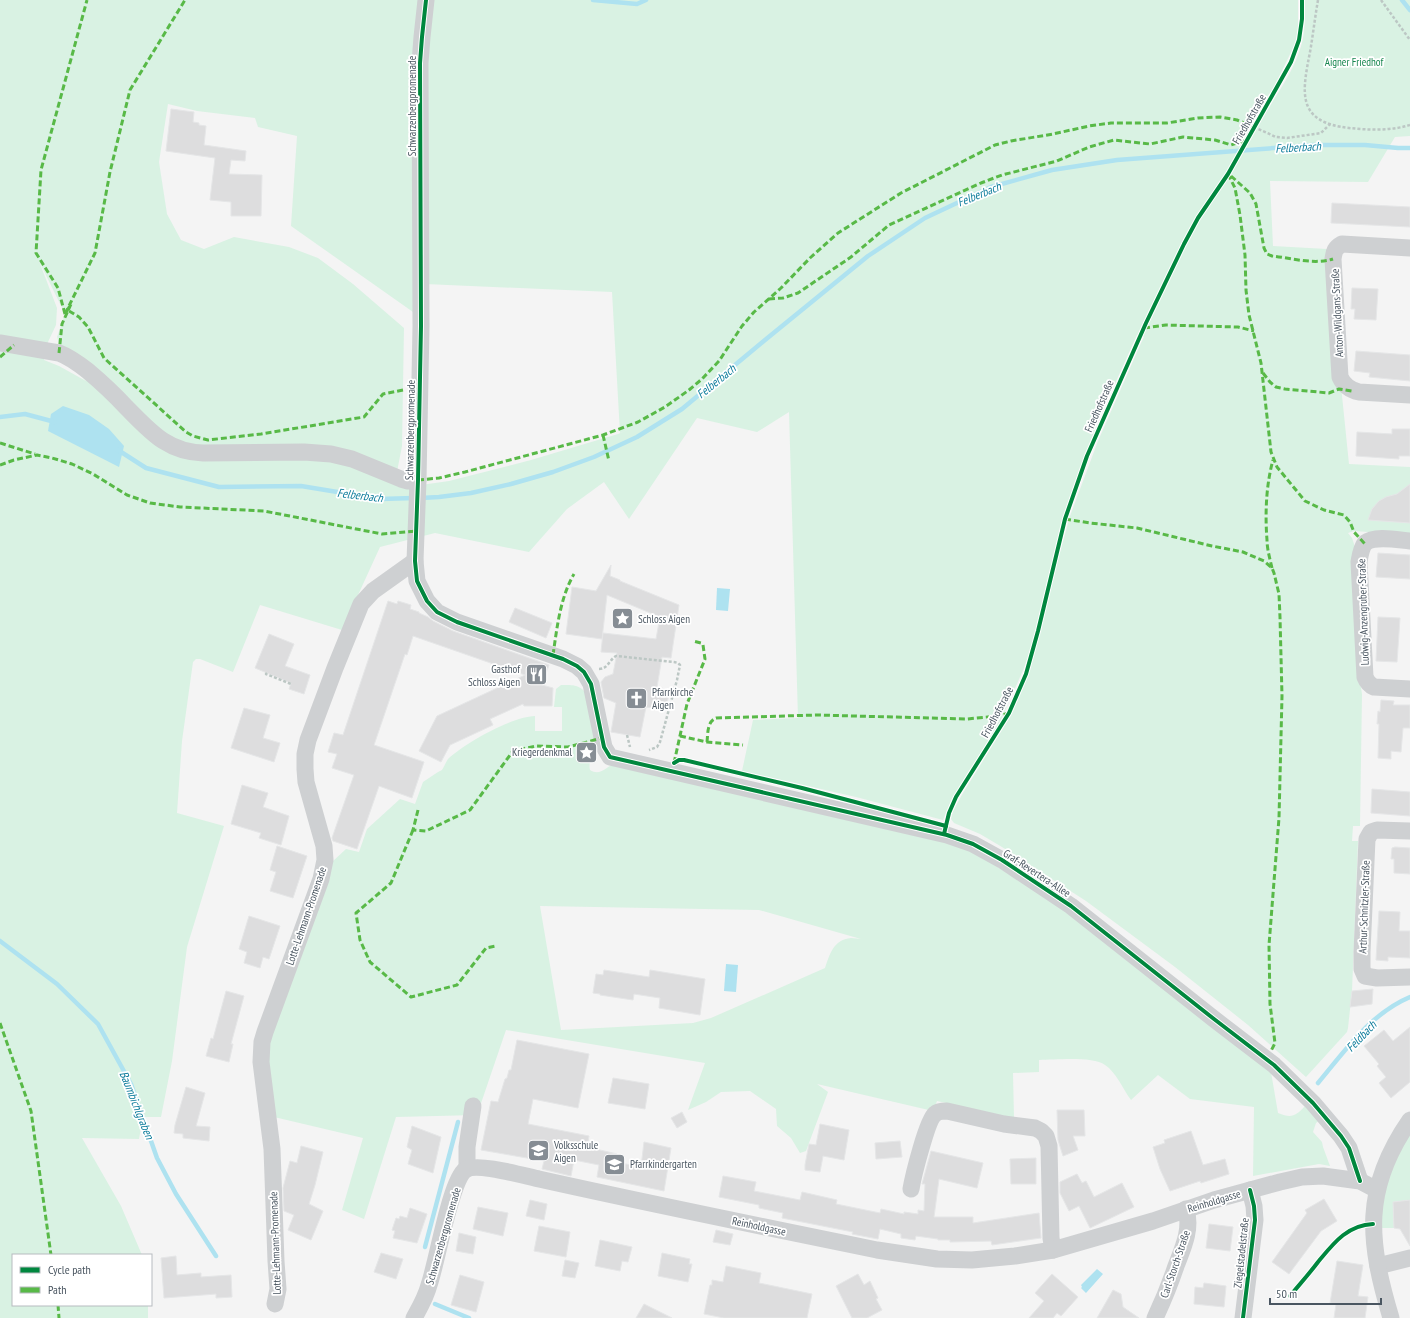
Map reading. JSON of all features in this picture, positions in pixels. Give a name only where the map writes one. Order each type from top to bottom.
[{"type":"street","name":"Schwarzenbergpromenade","points":[[426,0],[420,63],[421,326],[415,561],[417,581],[427,601],[437,612],[456,622],[553,655],[577,666],[584,672],[591,684],[605,751]]},
{"type":"street","name":"Anton-Wildgans-Straße","points":[[1410,248],[1342,244],[1337,247],[1334,252],[1333,259],[1340,377],[1352,391],[1410,395]]},
{"type":"street","points":[[0,343],[59,353],[67,356],[94,376],[161,440],[177,449],[203,454],[304,452],[331,454],[352,459],[418,485]]},
{"type":"street","name":"Ludwig-Anzengruber-Straße","points":[[1410,541],[1373,539],[1365,544],[1361,550],[1360,562],[1367,682],[1374,687],[1410,689]]},
{"type":"street","name":"Lotte-Lehmann-Promenade","points":[[275,1304],[278,1288],[272,1149],[263,1083],[261,1052],[265,1032],[321,879],[324,865],[324,846],[305,775],[306,750],[308,740],[329,683],[361,604],[373,591],[415,561]]},
{"type":"street","name":"Graf-Revertera-Allee","points":[[605,751],[610,757],[630,762],[948,835],[972,844],[1002,860],[1071,906],[1274,1065],[1313,1103],[1341,1136],[1349,1148],[1360,1181]]},
{"type":"street","name":"Arthur-Schnitzler-Straße","points":[[1410,831],[1378,830],[1372,832],[1367,839],[1362,966],[1364,974],[1368,977],[1410,977]]},
{"type":"street","points":[[467,1169],[467,1147],[473,1106]]},
{"type":"street","points":[[911,1189],[915,1170],[929,1125],[937,1112],[947,1111],[1004,1124],[1035,1128],[1042,1131],[1048,1140],[1049,1146],[1050,1238],[1053,1250]]},
{"type":"street","points":[[1391,1318],[1373,1239],[1374,1208],[1377,1190],[1392,1150],[1410,1120]]},
{"type":"street","name":"Reinholdgasse","points":[[467,1169],[486,1168],[800,1235],[906,1255],[937,1259],[972,1260],[1015,1256],[1053,1250],[1250,1190],[1302,1177],[1323,1176],[1360,1181],[1377,1190]]},
{"type":"street","name":"Schwarzenbergpromenade","points":[[414,1318],[429,1286],[445,1221],[457,1185],[461,1176],[467,1169]]},
{"type":"street","name":"Ziegelstadelstraße","points":[[1243,1318],[1255,1220],[1254,1206],[1250,1190]]},
{"type":"street","name":"Carl-Storch-Straße","points":[[1155,1318],[1172,1279],[1185,1242],[1189,1220],[1186,1209]]},
{"type":"street","points":[[1378,1266],[1410,1258]]},
{"type":"path","points":[[1318,0],[1304,84],[1306,104],[1312,113],[1322,121],[1330,124],[1355,129],[1397,128],[1410,125]]},
{"type":"path","points":[[1381,0],[1410,40]]},
{"type":"path","points":[[1254,128],[1276,137],[1287,138],[1321,133],[1330,124]]},
{"type":"path","points":[[577,666],[603,668],[616,656],[674,662],[680,665],[678,680],[659,745],[655,748],[634,754],[630,762]]},
{"type":"path","points":[[267,673],[266,674],[291,684]]},
{"type":"green space","name":"Aigner Friedhof","points":[[0,0],[419,0],[413,312],[291,226],[297,136],[258,127],[255,118],[197,111],[168,104],[159,162],[167,214],[181,240],[204,249],[234,237],[289,247],[318,258],[353,284],[404,328],[402,446],[395,482],[414,486],[449,481],[531,460],[618,434],[630,429],[620,433],[612,292],[425,284],[425,80],[430,0],[1298,0],[1298,29],[1295,44],[1273,89],[1254,114],[1251,121],[1260,122],[1287,78],[1298,55],[1304,31],[1305,0],[1410,0],[1410,136],[1395,137],[1368,182],[1270,181],[1273,246],[1327,249],[1349,464],[1410,467],[1410,535],[1354,531],[1348,533],[1354,544],[1357,663],[1362,694],[1360,826],[1353,826],[1352,841],[1358,841],[1352,991],[1347,1032],[1306,1077],[1248,1025],[1175,967],[1086,901],[1002,847],[980,834],[954,823],[951,819],[953,811],[963,793],[1010,717],[1024,685],[1039,637],[1070,516],[1098,441],[1144,337],[1137,335],[1099,419],[1075,482],[1065,511],[1032,645],[1024,668],[999,724],[951,801],[943,820],[856,797],[742,771],[753,720],[798,718],[789,412],[757,432],[697,418],[629,519],[604,482],[567,509],[529,552],[435,533],[380,547],[342,630],[260,605],[233,672],[200,659],[196,659],[193,662],[182,741],[177,813],[224,826],[187,947],[172,1061],[161,1117],[143,1117],[139,1139],[82,1138],[121,1206],[142,1254],[12,1254],[12,1306],[148,1306],[148,1318],[0,1318]],"holes":[[[39,261],[65,314],[57,337],[64,359],[86,381],[59,366],[44,360],[48,342],[56,325],[57,308]]]},
{"type":"green space","points":[[561,685],[577,686],[582,689],[588,699],[594,733],[594,746],[590,761],[590,770],[594,772],[600,772],[615,763],[934,839],[971,850],[1070,913],[1271,1072],[1278,1113],[1286,1116],[1293,1116],[1305,1106],[1320,1120],[1316,1123],[1313,1132],[1322,1142],[1330,1166],[1319,1164],[1253,1176],[1254,1107],[1190,1099],[1158,1075],[1131,1100],[1116,1076],[1109,1068],[1099,1062],[1083,1059],[1039,1060],[1039,1072],[1013,1073],[1014,1118],[937,1101],[933,1111],[817,1084],[828,1092],[806,1151],[800,1153],[791,1138],[777,1126],[776,1109],[750,1091],[721,1092],[706,1102],[688,1110],[705,1063],[506,1030],[477,1115],[396,1117],[364,1219],[342,1210],[363,1138],[274,1117],[268,1074],[269,1043],[332,862],[346,849],[359,852],[367,829],[400,799],[415,804],[423,782],[442,770],[448,759],[465,746],[489,732],[525,717],[535,716],[535,731],[562,731],[562,707],[554,707],[556,689]],"holes":[[[540,906],[759,910],[861,939],[845,939],[836,945],[833,948],[825,968],[711,1018],[693,1023],[561,1030]]]},
{"type":"green space","points":[[1410,1123],[1410,1200],[1393,1202],[1394,1228],[1377,1228],[1379,1201]]},
{"type":"water","points":[[63,406],[89,415],[109,429],[124,446],[119,467],[48,431],[51,414]]},
{"type":"water","points":[[717,588],[730,589],[728,611],[716,610]]},
{"type":"water","points":[[726,964],[738,965],[736,992],[724,991]]},
{"type":"water","points":[[1097,1269],[1103,1274],[1086,1293],[1081,1288],[1081,1285]]},
{"type":"building","points":[[171,109],[194,112],[193,122],[206,126],[204,145],[246,151],[245,161],[231,160],[229,174],[262,175],[261,216],[231,216],[231,202],[210,200],[215,158],[166,151]]},
{"type":"building","points":[[1332,203],[1410,207],[1410,227],[1331,223]]},
{"type":"building","points":[[1352,288],[1378,289],[1376,320],[1354,319],[1355,309],[1351,309]]},
{"type":"building","points":[[1356,351],[1410,355],[1410,381],[1369,377],[1370,373],[1354,371]]},
{"type":"building","points":[[1392,429],[1410,429],[1410,456],[1399,456],[1399,459],[1356,456],[1357,432],[1392,434]]},
{"type":"building","points":[[1410,484],[1410,523],[1368,520],[1372,509],[1379,501],[1397,494]]},
{"type":"building","points":[[1378,553],[1410,555],[1410,579],[1376,577]]},
{"type":"building","points":[[611,565],[610,576],[679,605],[671,658],[662,657],[657,687],[670,690],[667,703],[655,700],[653,708],[646,707],[640,737],[611,732],[616,703],[604,698],[601,682],[605,677],[613,674],[617,653],[601,652],[603,633],[656,639],[660,617],[607,595],[602,639],[566,634],[572,587],[596,591]]},
{"type":"building","points":[[388,601],[397,604],[398,601],[411,605],[410,609],[419,612],[453,631],[549,665],[542,685],[553,688],[552,706],[524,706],[523,704],[490,719],[493,725],[450,745],[441,762],[419,751],[437,716],[525,675],[413,636],[407,655],[405,654],[374,745],[424,762],[412,798],[379,786],[357,849],[333,841],[332,838],[354,775],[332,768],[337,754],[328,752],[334,733],[343,735]]},
{"type":"building","points":[[515,608],[552,623],[546,638],[509,622]]},
{"type":"building","points":[[1378,617],[1400,618],[1397,662],[1376,661]]},
{"type":"building","points":[[269,634],[294,644],[285,666],[310,675],[304,694],[289,689],[291,683],[255,668]]},
{"type":"building","points":[[1381,700],[1394,701],[1393,705],[1410,705],[1410,728],[1403,728],[1401,752],[1391,751],[1391,759],[1378,758],[1379,724],[1377,724]]},
{"type":"building","points":[[244,708],[270,715],[263,738],[280,743],[274,762],[231,748]]},
{"type":"building","points":[[242,785],[268,793],[263,807],[289,816],[281,845],[259,838],[261,833],[231,824]]},
{"type":"building","points":[[1372,789],[1410,792],[1410,816],[1371,813]]},
{"type":"building","points":[[277,846],[307,856],[293,898],[270,891],[276,872],[270,870]]},
{"type":"building","points":[[1392,848],[1410,848],[1410,874],[1394,873],[1394,859],[1391,859]]},
{"type":"building","points":[[1379,911],[1400,912],[1399,931],[1410,931],[1410,958],[1388,957],[1388,961],[1376,960]]},
{"type":"building","points":[[249,916],[280,926],[269,959],[263,957],[260,968],[244,963],[247,952],[239,949]]},
{"type":"building","points":[[604,970],[649,977],[650,970],[705,979],[700,1015],[659,1008],[660,998],[634,994],[633,1000],[593,993],[596,974],[603,975]]},
{"type":"building","points":[[1373,989],[1372,1004],[1350,1007],[1352,991]]},
{"type":"building","points":[[226,991],[244,996],[231,1044],[233,1044],[229,1062],[206,1056],[211,1038],[213,1039]]},
{"type":"building","points":[[1410,1027],[1410,1082],[1391,1098],[1379,1083],[1386,1077],[1377,1066],[1379,1064],[1364,1046],[1384,1030],[1393,1041]]},
{"type":"building","points":[[517,1040],[589,1054],[578,1108],[533,1099],[528,1124],[589,1136],[587,1147],[617,1154],[616,1162],[641,1167],[644,1142],[671,1148],[664,1191],[597,1177],[599,1165],[574,1160],[571,1176],[542,1169],[544,1161],[481,1150],[491,1101],[498,1102],[505,1079],[507,1078],[509,1070],[511,1070]]},
{"type":"building","points":[[613,1078],[649,1084],[645,1109],[608,1103]]},
{"type":"building","points":[[186,1087],[205,1093],[196,1126],[210,1127],[209,1141],[183,1138],[183,1134],[174,1133]]},
{"type":"building","points":[[1057,1110],[1084,1110],[1085,1136],[1073,1136],[1078,1150],[1063,1156],[1058,1140]]},
{"type":"building","points":[[682,1112],[687,1122],[677,1128],[671,1118]]},
{"type":"building","points":[[820,1124],[849,1130],[844,1160],[823,1156],[820,1172],[805,1170],[809,1144],[816,1145]]},
{"type":"building","points":[[412,1126],[441,1137],[433,1173],[408,1164],[412,1150],[407,1147]]},
{"type":"building","points":[[1191,1131],[1203,1165],[1225,1159],[1229,1174],[1201,1183],[1200,1181],[1170,1191],[1160,1169],[1153,1147],[1165,1143],[1164,1140]]},
{"type":"building","points":[[900,1141],[902,1157],[876,1159],[875,1143]]},
{"type":"building","points":[[301,1146],[323,1152],[309,1204],[323,1211],[311,1240],[288,1230],[294,1215],[284,1211],[283,1188],[290,1161],[297,1163]]},
{"type":"building","points":[[931,1151],[983,1163],[977,1188],[939,1179],[934,1217],[973,1217],[973,1223],[1039,1213],[1041,1238],[992,1245],[991,1241],[950,1242],[950,1240],[938,1240],[916,1236],[915,1240],[901,1238],[901,1234],[880,1229],[878,1239],[852,1234],[853,1232],[782,1218],[783,1213],[759,1208],[759,1205],[719,1197],[723,1176],[756,1182],[754,1191],[800,1200],[802,1192],[837,1200],[836,1204],[880,1213],[881,1209],[904,1214],[904,1212],[918,1214],[918,1210],[924,1211],[925,1184],[922,1184]]},
{"type":"building","points":[[1036,1158],[1036,1184],[1011,1184],[1010,1159]]},
{"type":"building","points":[[1077,1174],[1082,1183],[1086,1181],[1094,1197],[1122,1183],[1134,1207],[1090,1228],[1079,1206],[1069,1211],[1060,1193],[1060,1182]]},
{"type":"building","points":[[1324,1199],[1337,1221],[1321,1231],[1289,1274],[1272,1262],[1307,1213],[1305,1210]]},
{"type":"building","points":[[530,1200],[547,1204],[544,1220],[526,1216]]},
{"type":"building","points":[[1410,1200],[1410,1246],[1400,1229],[1394,1228],[1393,1202]]},
{"type":"building","points":[[478,1207],[508,1213],[503,1236],[473,1229]]},
{"type":"building","points":[[410,1208],[427,1214],[417,1243],[393,1238],[395,1231],[392,1230],[396,1218],[399,1219],[400,1216],[407,1218]]},
{"type":"building","points":[[1209,1224],[1233,1227],[1230,1251],[1206,1248]]},
{"type":"building","points":[[539,1226],[570,1232],[566,1257],[534,1251]]},
{"type":"building","points":[[716,1230],[733,1234],[730,1245],[713,1242]]},
{"type":"building","points":[[459,1233],[476,1237],[473,1254],[456,1251]]},
{"type":"building","points":[[600,1240],[632,1247],[628,1262],[622,1261],[620,1271],[595,1266]]},
{"type":"building","points":[[381,1253],[403,1259],[396,1279],[374,1272]]},
{"type":"building","points":[[662,1253],[690,1259],[689,1264],[692,1264],[688,1282],[658,1276]]},
{"type":"building","points":[[176,1256],[177,1275],[201,1273],[201,1277],[231,1275],[232,1297],[216,1298],[216,1294],[164,1298],[161,1258]]},
{"type":"building","points":[[565,1260],[579,1263],[575,1278],[562,1276]]},
{"type":"building","points":[[1337,1261],[1363,1265],[1358,1296],[1368,1297],[1365,1318],[1334,1318],[1336,1304],[1330,1303]]},
{"type":"building","points":[[726,1266],[761,1273],[759,1283],[812,1294],[807,1318],[724,1318],[704,1314],[712,1280],[723,1282]]},
{"type":"building","points":[[858,1274],[864,1285],[870,1281],[878,1298],[876,1299],[882,1310],[867,1318],[852,1318],[836,1286]]},
{"type":"building","points":[[1052,1274],[1078,1297],[1061,1316],[1057,1313],[1053,1318],[1029,1318],[1044,1301],[1035,1293]]},
{"type":"building","points":[[460,1275],[484,1282],[476,1312],[451,1305]]},
{"type":"building","points":[[1204,1283],[1226,1286],[1224,1307],[1194,1304],[1195,1287],[1203,1288]]},
{"type":"building","points":[[1113,1290],[1121,1294],[1123,1307],[1139,1318],[1097,1318]]},
{"type":"building","points":[[644,1304],[672,1318],[636,1318]]},
{"type":"waterway","points":[[593,0],[637,4],[646,0]]},
{"type":"waterway","points":[[1402,0],[1410,10]]},
{"type":"waterway","name":"Felberbach","points":[[421,498],[471,493],[511,484],[553,472],[594,457],[637,437],[682,409],[868,256],[925,218],[991,187],[1052,170],[1117,160],[1313,145],[1365,145],[1410,148]]},
{"type":"waterway","name":"Felberbach","points":[[0,417],[25,414],[55,422]]},
{"type":"waterway","name":"Felberbach","points":[[118,450],[146,468],[219,487],[301,486],[380,499],[414,498]]},
{"type":"waterway","name":"Baumbichlgraben","points":[[0,941],[57,984],[98,1024],[131,1084],[157,1158],[176,1194],[216,1256]]},
{"type":"waterway","name":"Feldbach","points":[[1318,1083],[1359,1034],[1383,1013],[1410,997]]},
{"type":"waterway","name":"Baumbichlgraben","points":[[425,1247],[458,1122]]},
{"type":"waterway","name":"Baumbichlgraben","points":[[435,1304],[469,1318]]},
{"type":"marked path","points":[[65,314],[58,288],[36,253],[41,170],[87,0]]},
{"type":"marked path","points":[[59,353],[62,324],[71,304],[65,314],[95,253],[110,172],[130,90],[185,0]]},
{"type":"marked path","points":[[418,480],[439,478],[465,472],[603,435],[638,422],[665,407],[702,379],[719,361],[742,326],[754,312],[838,233],[901,193],[995,145],[1111,123],[1167,123],[1198,118],[1220,117],[1237,120],[1254,127]]},
{"type":"marked path","points":[[769,299],[783,298],[798,293],[851,257],[889,225],[1002,175],[1057,161],[1089,147],[1114,140],[1150,144],[1183,137],[1215,140],[1231,145],[1247,140]]},
{"type":"marked path","points":[[1228,174],[1235,188],[1240,215],[1245,255],[1246,290],[1249,315],[1261,363],[1271,452],[1277,467],[1305,501],[1324,510],[1344,515],[1350,522],[1354,532],[1365,544]]},
{"type":"marked path","points":[[1231,176],[1250,193],[1256,204],[1264,248],[1267,254],[1310,261],[1326,261],[1333,259]]},
{"type":"marked path","points":[[69,311],[79,317],[88,327],[104,358],[186,432],[193,436],[208,440],[261,434],[364,417],[383,394],[403,390]]},
{"type":"marked path","points":[[1144,328],[1166,325],[1238,327],[1254,331]]},
{"type":"marked path","points":[[0,357],[14,345]]},
{"type":"marked path","points":[[1263,373],[1276,387],[1285,389],[1329,393],[1339,389],[1352,391]]},
{"type":"marked path","points":[[603,435],[609,461]]},
{"type":"marked path","points":[[0,443],[35,454]]},
{"type":"marked path","points":[[0,465],[37,455],[72,464],[93,474],[127,495],[150,503],[180,507],[264,511],[382,534],[416,531]]},
{"type":"marked path","points":[[1272,568],[1267,543],[1266,510],[1267,489],[1273,460]]},
{"type":"marked path","points":[[1065,519],[1137,528],[1243,552],[1264,561],[1272,568],[1274,573],[1279,594],[1282,696],[1279,818],[1269,945],[1270,1004],[1275,1043],[1271,1051]]},
{"type":"marked path","points":[[553,655],[562,603],[574,574]]},
{"type":"marked path","points":[[674,763],[687,704],[705,659],[703,645],[693,641]]},
{"type":"marked path","points":[[707,742],[709,725],[716,718],[817,715],[967,719],[997,716],[1009,713]]},
{"type":"marked path","points":[[680,736],[707,742],[743,745]]},
{"type":"marked path","points":[[418,810],[413,830],[426,831],[470,810],[513,751],[536,746],[568,747],[602,738]]},
{"type":"marked path","points":[[413,830],[391,883],[356,913],[360,940],[370,962],[411,997],[457,985],[486,948],[496,946]]},
{"type":"marked path","points":[[0,1023],[31,1111],[51,1254]]},
{"type":"marked path","points":[[58,1306],[59,1318]]},
{"type":"cycle path","points":[[426,0],[420,63],[421,326],[415,561],[417,581],[427,601],[437,612],[457,622],[563,659],[577,666],[584,672],[591,684],[604,747],[610,757],[947,835],[973,844],[1002,860],[1071,906],[1274,1065],[1313,1103],[1341,1136],[1349,1148],[1360,1181]]},
{"type":"cycle path","name":"Friedhofstraße","points":[[944,834],[949,813],[956,797],[1009,713],[1026,674],[1065,519],[1087,456],[1146,323],[1184,244],[1198,218],[1228,174],[1291,62],[1299,40],[1302,19],[1302,0]]},
{"type":"cycle path","points":[[674,763],[679,760],[684,760],[802,788],[946,826]]},
{"type":"cycle path","points":[[1243,1318],[1255,1220],[1254,1206],[1250,1190]]},
{"type":"cycle path","points":[[1290,1296],[1335,1242],[1356,1228],[1373,1224]]},
{"type":"place","name":"Schloss Aigen","points":[[623,619]]},
{"type":"place","name":"Gasthof Schloss Aigen","points":[[536,675]]},
{"type":"place","name":"Pfarrkirche Aigen","points":[[636,698]]},
{"type":"place","name":"Kriegerdenkmal","points":[[587,752]]},
{"type":"place","name":"Volksschule Aigen","points":[[539,1151]]},
{"type":"place","name":"Pfarrkindergarten","points":[[614,1164]]}]
